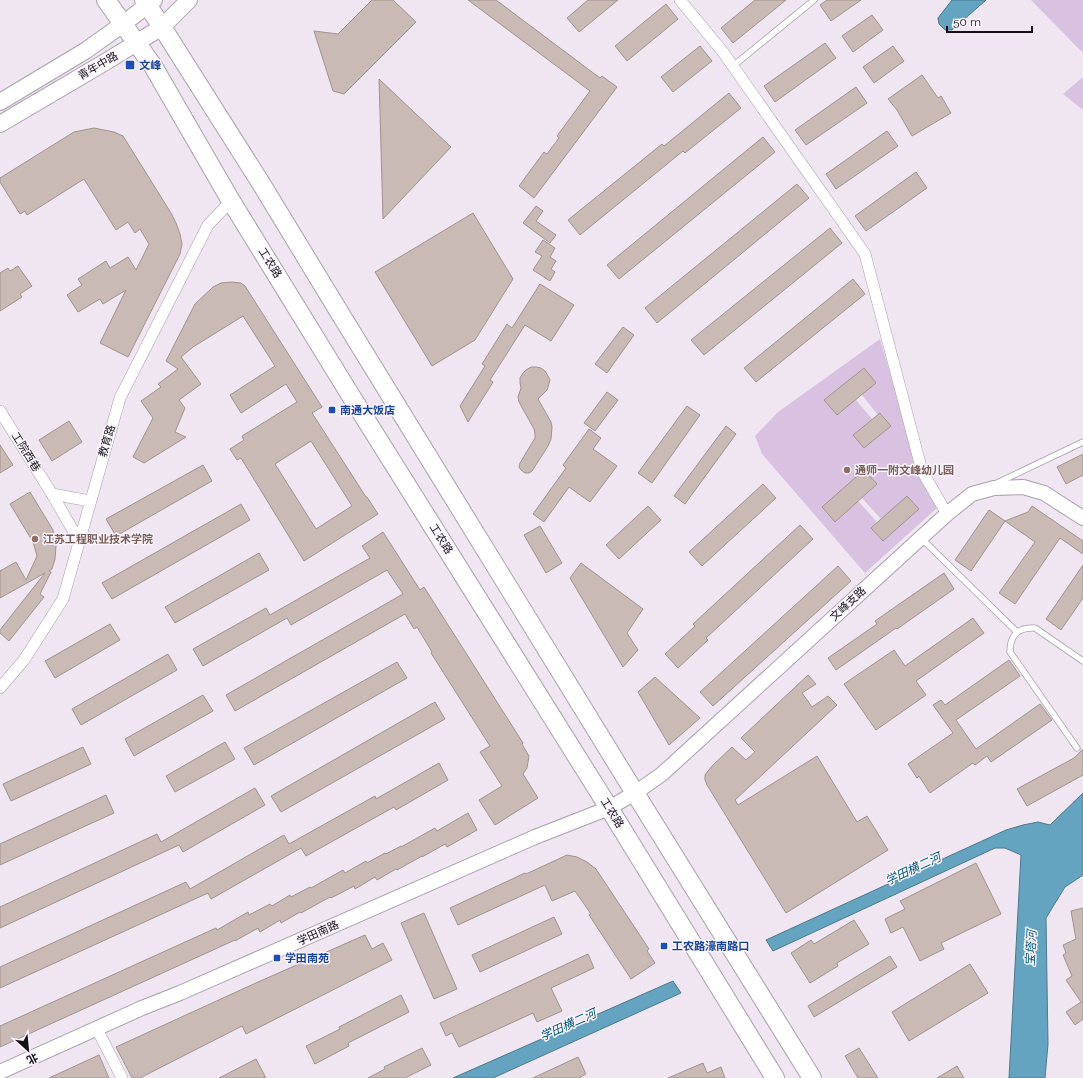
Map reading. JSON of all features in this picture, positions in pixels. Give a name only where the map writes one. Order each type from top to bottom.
[{"type":"main road","name":"工农路","points":[[106,0],[153,66],[231,201],[609,808],[775,1078]]},
{"type":"main road","name":"青年中路","points":[[0,124],[162,27],[189,0]]},
{"type":"main road","name":"青年中路","points":[[0,102],[84,51],[123,24],[149,2]]},
{"type":"main road","points":[[149,2],[162,27],[262,185],[635,793],[812,1078]]},
{"type":"street","points":[[680,0],[723,52],[865,254],[922,471],[947,514]]},
{"type":"street","name":"教育路","points":[[0,688],[24,660],[63,599],[120,398],[208,225],[231,201]]},
{"type":"street","name":"工院西巷","points":[[0,411],[52,494],[79,541]]},
{"type":"street","name":"文峰支路","points":[[635,793],[662,774],[947,514],[972,494],[994,488],[1022,487],[1044,493],[1083,518]]},
{"type":"street","points":[[52,494],[90,501]]},
{"type":"street","name":"学田南路","points":[[0,1072],[142,1008],[180,994],[535,837],[609,808],[635,793]]},
{"type":"street","points":[[96,1029],[122,1078]]},
{"type":"lane","points":[[733,66],[814,0]]},
{"type":"lane","points":[[972,494],[1083,442]]},
{"type":"lane","points":[[921,538],[1017,632]]},
{"type":"lane","points":[[1077,748],[1010,652],[1010,645],[1017,632],[1022,629],[1035,628],[1083,660]]},
{"type":"shaded area","points":[[1031,0],[1083,0],[1083,53]]},
{"type":"shaded area","points":[[1083,77],[1083,110],[1063,94]]},
{"type":"shaded area","name":"通师一附文峰幼儿园","points":[[880,339],[923,485],[938,507],[865,573],[762,454],[755,436],[778,412]],"holes":[[[864,368],[876,383],[862,395],[878,415],[881,413],[891,426],[864,448],[853,435],[872,419],[856,400],[837,415],[824,400]],[[864,470],[877,484],[862,498],[881,519],[907,496],[919,509],[883,541],[871,528],[877,522],[858,501],[835,522],[822,507]]]},
{"type":"water","points":[[952,0],[986,0],[952,30],[945,30],[939,24],[938,18]]},
{"type":"water","name":"宝塔河","points":[[1083,793],[1083,875],[1065,887],[1046,918],[1048,1044],[1045,1078],[1009,1078],[1021,855],[1005,848],[995,848],[773,951],[766,940],[1006,830],[1038,822],[1050,825]]},
{"type":"water","points":[[673,981],[681,993],[493,1078],[453,1078]]},
{"type":"building","points":[[372,0],[393,0],[416,22],[344,94],[333,91],[314,31],[338,34]]},
{"type":"building","points":[[468,0],[496,0],[600,78],[602,76],[617,87],[534,198],[519,186],[544,152],[547,154],[559,138],[557,136],[590,91]]},
{"type":"building","points":[[588,0],[618,0],[579,32],[567,18]]},
{"type":"building","points":[[755,0],[786,0],[733,43],[721,28]]},
{"type":"building","points":[[827,0],[861,0],[831,21],[820,5]]},
{"type":"building","points":[[666,4],[678,19],[627,61],[615,46]]},
{"type":"building","points":[[872,15],[883,30],[853,52],[842,36]]},
{"type":"building","points":[[825,43],[836,58],[775,102],[764,86]]},
{"type":"building","points":[[700,46],[712,61],[673,92],[661,77]]},
{"type":"building","points":[[893,46],[904,61],[874,83],[863,67]]},
{"type":"building","points":[[922,75],[938,98],[941,96],[951,113],[912,136],[897,110],[888,99]]},
{"type":"building","points":[[379,79],[451,147],[383,219],[380,113]]},
{"type":"building","points":[[856,87],[867,103],[806,145],[795,130]]},
{"type":"building","points":[[729,93],[741,108],[685,153],[683,151],[580,235],[568,220],[662,144],[664,146]]},
{"type":"building","points":[[94,128],[114,132],[123,136],[171,213],[180,234],[182,244],[180,254],[128,357],[100,343],[126,290],[103,304],[100,299],[78,312],[67,295],[82,285],[78,279],[106,261],[110,268],[128,257],[136,270],[149,244],[140,229],[135,233],[128,222],[116,230],[84,179],[27,215],[25,211],[20,214],[0,182],[0,178],[74,132]]},
{"type":"building","points":[[887,131],[898,146],[836,189],[826,174]]},
{"type":"building","points":[[763,137],[775,152],[619,279],[607,265]]},
{"type":"building","points":[[916,172],[927,188],[866,231],[855,216]]},
{"type":"building","points":[[797,184],[809,198],[657,323],[645,308]]},
{"type":"building","points":[[536,206],[543,211],[536,221],[556,235],[550,243],[523,223]]},
{"type":"building","points":[[473,213],[513,279],[475,340],[432,366],[375,272]]},
{"type":"building","points":[[830,228],[842,243],[704,355],[691,340]]},
{"type":"building","points":[[543,240],[555,248],[550,257],[556,261],[551,269],[555,272],[550,281],[533,270],[542,256],[535,252]]},
{"type":"building","points":[[18,266],[32,286],[20,294],[22,297],[0,311],[0,273],[8,268],[10,271]]},
{"type":"building","points":[[853,279],[865,294],[756,382],[744,368]]},
{"type":"building","points":[[221,283],[241,283],[245,286],[322,407],[312,413],[378,514],[304,561],[241,458],[237,460],[230,449],[244,440],[242,436],[297,402],[286,384],[241,413],[230,395],[275,366],[243,316],[193,347],[181,357],[201,384],[179,400],[185,408],[175,432],[186,437],[144,463],[133,457],[153,418],[141,401],[161,387],[158,384],[178,369],[166,361],[195,304],[213,287]],"holes":[[[311,441],[352,506],[316,529],[275,464]]]},
{"type":"building","points":[[540,284],[574,305],[551,341],[525,325],[490,380],[493,382],[468,422],[460,406],[485,366],[482,364],[507,324],[512,328]]},
{"type":"building","points":[[623,327],[634,335],[607,373],[595,364]]},
{"type":"building","points":[[531,367],[541,368],[545,371],[550,380],[547,390],[538,399],[551,422],[552,427],[551,439],[548,446],[532,471],[525,473],[519,467],[520,463],[535,438],[535,434],[518,397],[521,388],[520,378],[526,370]]},
{"type":"building","points":[[864,368],[876,383],[837,415],[824,400]]},
{"type":"building","points":[[607,392],[618,400],[595,431],[584,423]]},
{"type":"building","points":[[687,406],[700,415],[652,483],[638,473]]},
{"type":"building","points":[[880,413],[891,426],[864,448],[853,435]]},
{"type":"building","points":[[69,421],[82,442],[52,461],[39,440]]},
{"type":"building","points":[[726,426],[736,434],[685,504],[674,496]]},
{"type":"building","points":[[589,429],[601,438],[593,449],[617,466],[590,502],[569,487],[544,522],[533,514],[566,468],[563,465]]},
{"type":"building","points":[[0,445],[13,465],[0,473]]},
{"type":"building","points":[[1083,454],[1083,475],[1066,484],[1057,467]]},
{"type":"building","points":[[203,465],[212,481],[116,536],[106,519]]},
{"type":"building","points":[[864,470],[877,484],[835,522],[822,507]]},
{"type":"building","points":[[763,484],[776,498],[702,566],[689,552]]},
{"type":"building","points":[[30,492],[53,530],[56,546],[55,559],[52,569],[49,571],[51,572],[40,594],[44,597],[9,641],[0,633],[0,630],[45,573],[0,598],[0,571],[16,562],[26,580],[37,556],[33,542],[10,504]]},
{"type":"building","points":[[907,496],[919,509],[883,541],[871,528]]},
{"type":"building","points":[[241,504],[250,520],[112,599],[102,583]]},
{"type":"building","points":[[648,506],[661,520],[619,559],[606,545]]},
{"type":"building","points":[[1032,506],[1083,541],[1083,554],[1060,538],[1015,604],[999,593],[1035,542],[1005,521],[1028,512]]},
{"type":"building","points":[[989,510],[1005,521],[971,571],[955,560]]},
{"type":"building","points":[[800,525],[813,539],[706,638],[708,640],[678,668],[665,654],[695,626],[693,624]]},
{"type":"building","points":[[540,526],[562,563],[546,573],[524,535]]},
{"type":"building","points":[[383,532],[420,590],[424,587],[523,743],[522,744],[529,756],[527,768],[523,774],[538,798],[495,825],[479,800],[502,786],[480,752],[490,746],[431,653],[432,652],[417,627],[414,629],[405,614],[235,711],[226,695],[403,594],[387,570],[291,625],[287,618],[203,666],[193,649],[266,608],[270,615],[370,558],[362,546]]},
{"type":"building","points":[[259,553],[269,570],[175,623],[165,607]]},
{"type":"building","points":[[581,563],[643,609],[627,633],[638,650],[623,667],[570,578]]},
{"type":"building","points":[[1083,565],[1083,598],[1061,630],[1046,619]]},
{"type":"building","points":[[838,566],[851,581],[713,706],[700,692]]},
{"type":"building","points":[[944,573],[954,589],[836,670],[828,658],[877,624],[875,621]]},
{"type":"building","points":[[973,618],[984,633],[916,681],[926,695],[876,730],[844,684],[894,650],[905,666]]},
{"type":"building","points":[[110,624],[120,640],[55,678],[45,661]]},
{"type":"building","points":[[168,654],[177,670],[81,725],[72,709]]},
{"type":"building","points":[[1009,660],[1020,676],[956,720],[976,749],[1040,704],[1052,720],[991,762],[987,756],[975,765],[973,763],[930,793],[919,776],[917,778],[908,764],[953,733],[933,705],[941,700],[945,705]]},
{"type":"building","points":[[397,662],[407,678],[254,765],[244,748]]},
{"type":"building","points":[[808,675],[816,684],[802,693],[812,707],[828,696],[837,705],[735,800],[738,805],[817,756],[857,822],[867,816],[888,850],[786,913],[707,785],[705,775],[712,766],[732,747],[746,760],[755,752],[741,738]]},
{"type":"building","points":[[655,677],[700,718],[669,745],[638,692]]},
{"type":"building","points":[[203,695],[213,711],[134,756],[125,739]]},
{"type":"building","points":[[435,702],[445,719],[281,812],[271,796]]},
{"type":"building","points":[[225,742],[235,759],[175,792],[166,776]]},
{"type":"building","points":[[83,747],[91,764],[11,801],[3,784]]},
{"type":"building","points":[[1083,749],[1083,775],[1027,806],[1017,789],[1074,758]]},
{"type":"building","points":[[439,763],[448,780],[396,810],[394,807],[306,856],[301,848],[211,899],[208,893],[0,988],[0,967],[186,882],[190,889],[284,835],[289,844],[375,796],[376,799]]},
{"type":"building","points":[[255,788],[265,805],[183,852],[179,845],[0,928],[0,907],[157,834],[161,842]]},
{"type":"building","points":[[106,795],[114,813],[0,865],[0,844]]},
{"type":"building","points":[[468,813],[477,830],[447,847],[445,844],[377,880],[375,877],[355,889],[354,886],[301,913],[300,912],[281,923],[280,920],[260,932],[258,928],[235,941],[0,1047],[0,1026],[216,928],[217,930],[248,912],[249,915],[270,904],[272,906],[290,895],[291,897],[310,887],[311,888],[343,870],[345,873],[366,861],[367,863],[385,853],[386,854],[401,847],[435,828],[437,831]]},
{"type":"building","points":[[567,855],[577,857],[596,869],[649,949],[647,951],[655,963],[631,979],[575,891],[552,901],[545,885],[458,925],[450,908]]},
{"type":"building","points":[[976,863],[1001,914],[941,943],[944,949],[920,961],[903,927],[891,933],[885,919],[905,909],[900,901]]},
{"type":"building","points":[[1083,908],[1083,1019],[1075,1025],[1066,1012],[1081,1002],[1066,980],[1072,976],[1063,955],[1066,953],[1063,945],[1076,939],[1071,911]]},
{"type":"building","points":[[424,913],[457,989],[434,999],[401,923]]},
{"type":"building","points":[[554,917],[562,934],[480,972],[472,955]]},
{"type":"building","points":[[854,920],[869,944],[837,963],[838,966],[810,983],[791,953],[811,940],[814,944]]},
{"type":"building","points":[[365,935],[372,949],[383,943],[392,960],[246,1034],[242,1026],[140,1078],[132,1078],[116,1047]]},
{"type":"building","points":[[588,954],[594,968],[551,988],[562,1011],[537,1022],[533,1013],[459,1047],[452,1033],[446,1036],[440,1023]]},
{"type":"building","points":[[890,956],[897,967],[814,1017],[808,1006]]},
{"type":"building","points":[[970,964],[988,993],[909,1041],[892,1012]]},
{"type":"building","points":[[401,995],[409,1012],[348,1043],[349,1046],[315,1064],[306,1046]]},
{"type":"building","points":[[422,1048],[431,1065],[405,1078],[368,1078],[385,1069],[384,1067]]},
{"type":"building","points":[[859,1048],[878,1078],[858,1078],[845,1056]]},
{"type":"building","points":[[99,1055],[109,1078],[49,1078]]},
{"type":"building","points":[[578,1057],[586,1074],[579,1078],[533,1078]]},
{"type":"building","points":[[256,1059],[266,1078],[219,1078]]},
{"type":"building","points":[[703,1063],[707,1073],[721,1067],[725,1078],[668,1078]]},
{"type":"building","points":[[957,1066],[964,1078],[937,1078]]},
{"type":"place","name":"文峰","points":[[130,65]]},
{"type":"place","name":"南通大饭店","points":[[332,410]]},
{"type":"place","name":"通师一附文峰幼儿园","points":[[847,470]]},
{"type":"place","name":"江苏工程职业技术学院","points":[[35,539]]},
{"type":"place","name":"工农路濠南路口","points":[[664,946]]},
{"type":"place","name":"学田南苑","points":[[277,958]]},
{"type":"water label","name":"学田横二河","points":[[913,869]]},
{"type":"water label","name":"学田横二河","points":[[568,1025]]}]
